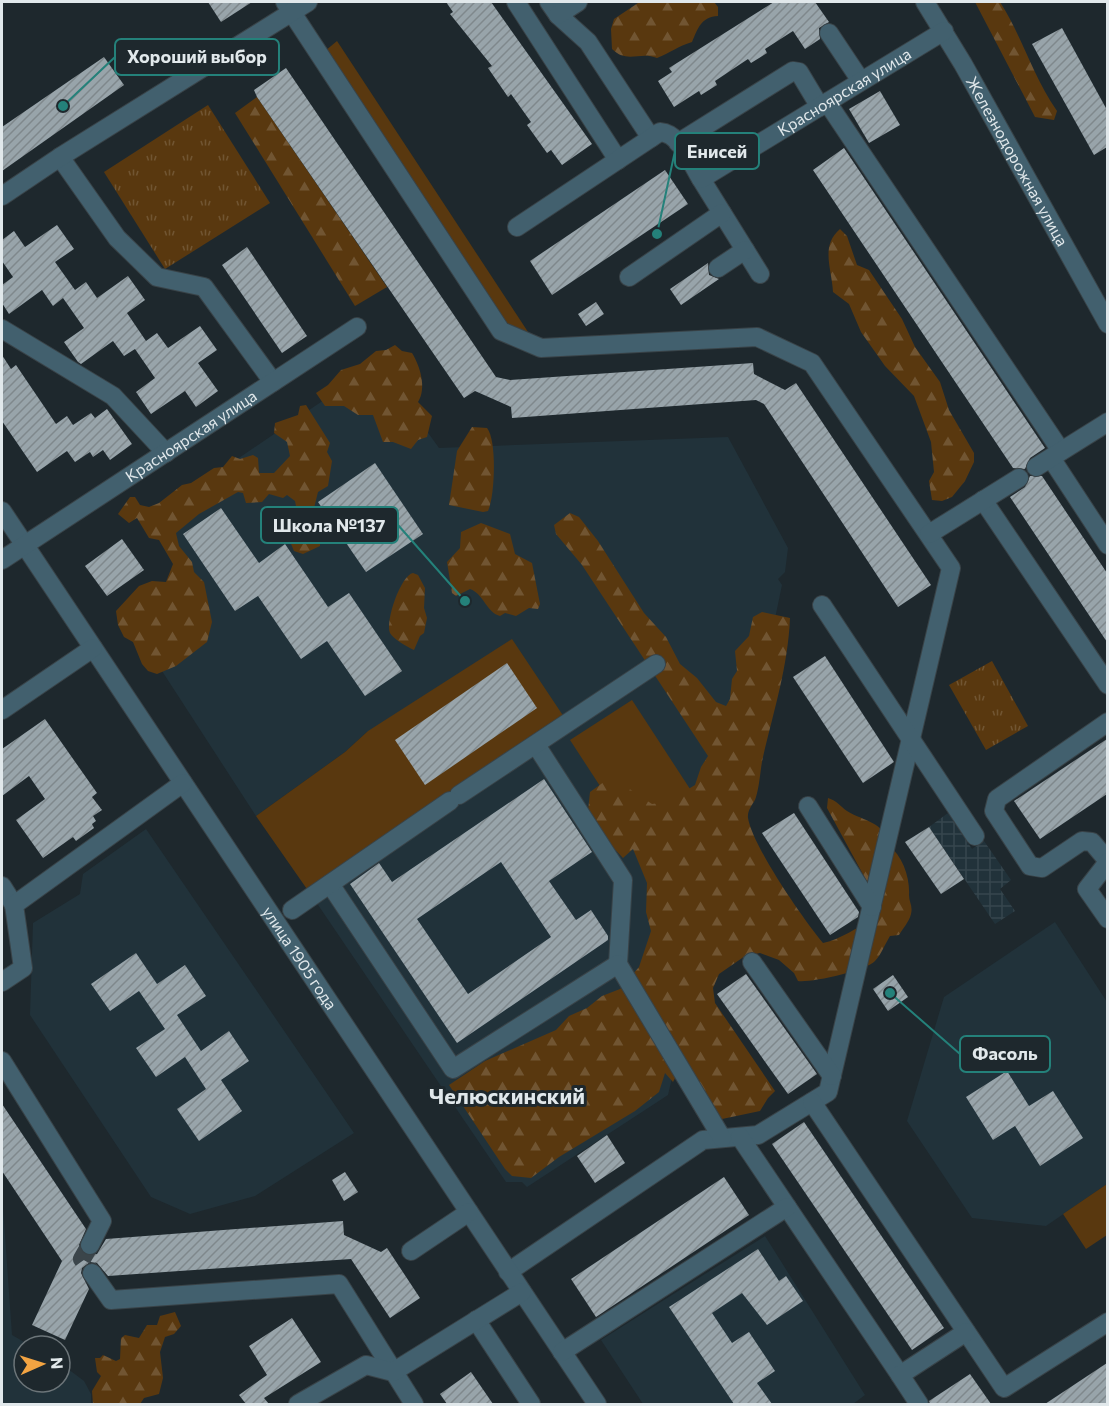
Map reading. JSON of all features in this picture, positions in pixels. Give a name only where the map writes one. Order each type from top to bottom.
[{"type":"street","points":[[2,196],[288,6],[308,2]]},
{"type":"street","points":[[516,2],[618,160]]},
{"type":"street","points":[[553,8],[578,2]]},
{"type":"street","name":"Железнодорожная улица","points":[[925,2],[944,31],[1107,324]]},
{"type":"street","points":[[288,6],[501,332],[541,348],[757,337],[812,363],[951,568],[828,1092],[758,1135],[703,1140],[508,1272]]},
{"type":"street","points":[[553,8],[588,42],[651,138]]},
{"type":"street","name":"Красноярская улица","points":[[701,179],[944,31]]},
{"type":"street","points":[[829,33],[861,81]]},
{"type":"street","points":[[678,143],[793,70],[799,72],[824,104],[1049,458],[1107,545]]},
{"type":"street","points":[[517,227],[660,132],[667,132],[678,143],[760,274]]},
{"type":"street","points":[[60,157],[117,238],[157,277],[204,287],[273,382]]},
{"type":"street","points":[[628,277],[722,213]]},
{"type":"street","points":[[718,268],[745,250]]},
{"type":"street","name":"Красноярская улица","points":[[2,560],[357,327]]},
{"type":"street","points":[[2,328],[113,396],[166,453]]},
{"type":"street","points":[[1049,458],[1107,422]]},
{"type":"street","points":[[929,534],[1019,478]]},
{"type":"street","points":[[983,500],[1107,685]]},
{"type":"street","name":"улица 1905 года","points":[[2,511],[597,1404]]},
{"type":"street","points":[[822,605],[975,836]]},
{"type":"street","points":[[2,710],[93,648]]},
{"type":"street","points":[[292,910],[656,664]]},
{"type":"street","points":[[1107,722],[998,799],[994,811],[1030,866],[1042,868],[1082,841],[1092,842],[1107,862],[1087,889],[1107,919]]},
{"type":"street","points":[[536,745],[623,880],[618,964],[722,1138]]},
{"type":"street","points":[[14,905],[183,783]]},
{"type":"street","points":[[808,806],[872,908]]},
{"type":"street","points":[[330,884],[453,1069],[618,964]]},
{"type":"street","points":[[2,886],[14,905],[23,968],[2,982]]},
{"type":"street","points":[[752,962],[832,1076]]},
{"type":"street","points":[[2,1061],[102,1221],[90,1245]]},
{"type":"street","points":[[812,1102],[1004,1388],[1107,1322]]},
{"type":"street","points":[[741,1137],[919,1404]]},
{"type":"street","points":[[562,1352],[788,1207]]},
{"type":"street","points":[[411,1251],[469,1212]]},
{"type":"street","points":[[92,1273],[111,1300],[339,1284],[414,1404]]},
{"type":"street","points":[[298,1404],[366,1365],[393,1372],[522,1292]]},
{"type":"street","points":[[476,1320],[531,1404]]},
{"type":"street","points":[[900,1375],[966,1332]]},
{"type":"shaded area","points":[[378,363],[439,448],[728,437],[788,548],[785,572],[778,579],[782,585],[741,782],[668,1095],[527,1187],[522,1182],[506,1182],[312,896],[368,731],[345,752],[256,816],[127,617],[187,578],[148,520]]},
{"type":"shaded area","points":[[948,813],[972,849],[984,841],[1011,880],[1000,889],[1015,911],[995,924],[929,827]]},
{"type":"shaded area","points":[[146,829],[354,1133],[255,1196],[190,1214],[151,1197],[30,1015],[33,923],[80,894],[83,874]]},
{"type":"shaded area","points":[[1055,922],[1107,1002],[1107,1184],[1046,1226],[972,1218],[907,1121],[944,997]]},
{"type":"shaded area","points":[[2,1193],[12,1335],[12,1394],[72,1394],[72,1372],[84,1381],[91,1394],[91,1404],[2,1404]]},
{"type":"shaded area","points":[[765,1236],[865,1395],[853,1404],[643,1404],[601,1340]]},
{"type":"green space","points":[[714,2],[718,7],[718,16],[704,21],[692,42],[657,58],[623,56],[612,49],[611,29],[614,19],[638,3]]},
{"type":"green space","points":[[975,2],[1000,2],[1057,111],[1054,120],[1035,117]]},
{"type":"green space","points":[[337,41],[532,338],[507,328],[325,51]]},
{"type":"green space","points":[[257,97],[387,287],[355,306],[235,113]]},
{"type":"green space","points":[[208,105],[270,203],[165,269],[104,172]]},
{"type":"green space","points":[[840,229],[847,236],[857,265],[869,270],[902,319],[915,347],[940,382],[949,410],[974,453],[974,462],[965,481],[952,497],[942,501],[932,500],[929,481],[934,472],[931,442],[914,396],[885,366],[861,332],[849,304],[833,292],[829,250],[830,243]]},
{"type":"green space","points":[[395,345],[402,351],[412,353],[415,358],[422,384],[418,402],[432,416],[427,437],[418,440],[411,449],[393,442],[383,442],[373,415],[358,415],[344,406],[325,406],[316,393],[328,385],[341,370],[360,364],[376,351],[386,350]]},
{"type":"green space","points":[[306,405],[330,443],[327,452],[332,461],[328,486],[318,492],[312,516],[320,530],[320,546],[303,554],[294,551],[287,534],[298,516],[295,501],[287,495],[283,498],[269,494],[262,502],[246,503],[243,493],[238,492],[199,514],[176,533],[179,546],[192,562],[194,572],[204,582],[212,622],[207,642],[176,666],[157,674],[148,671],[142,664],[133,642],[124,637],[118,625],[116,611],[139,586],[152,581],[166,582],[173,564],[159,540],[149,538],[137,518],[129,523],[118,514],[130,497],[135,497],[140,505],[149,507],[159,503],[182,485],[191,483],[214,468],[223,467],[232,456],[240,459],[253,455],[258,458],[259,473],[274,473],[290,456],[287,442],[274,433],[275,423],[298,415],[300,406]]},
{"type":"green space","points":[[472,427],[487,428],[494,456],[490,504],[488,511],[483,512],[449,505],[457,451]]},
{"type":"green space","points":[[570,513],[579,517],[598,541],[644,613],[666,637],[680,664],[697,678],[716,702],[726,706],[730,699],[732,679],[737,671],[735,651],[749,636],[753,617],[762,612],[790,618],[780,688],[755,800],[748,815],[752,831],[780,882],[823,943],[874,920],[878,902],[827,808],[828,798],[847,811],[873,823],[882,831],[888,845],[898,855],[904,868],[911,911],[909,920],[899,935],[890,936],[875,961],[861,969],[814,980],[798,981],[794,973],[779,960],[760,953],[745,956],[719,974],[713,988],[715,1003],[775,1091],[760,1111],[722,1119],[704,1100],[682,1065],[673,1082],[665,1073],[659,1092],[635,1111],[559,1157],[531,1178],[512,1176],[505,1169],[449,1085],[485,1061],[556,1030],[569,1016],[587,1008],[602,996],[620,989],[639,967],[651,931],[646,912],[647,883],[633,849],[623,858],[607,841],[588,811],[590,792],[608,779],[619,782],[652,804],[667,802],[695,785],[701,767],[708,756],[582,565],[556,534],[554,525]]},
{"type":"green space","points":[[481,523],[510,534],[515,554],[532,563],[540,604],[538,609],[529,608],[516,616],[505,613],[500,616],[491,611],[475,591],[470,589],[456,596],[452,593],[447,562],[460,548],[461,532]]},
{"type":"green space","points":[[413,573],[418,575],[425,588],[424,608],[427,618],[424,633],[420,636],[414,650],[394,638],[389,627],[392,609],[399,590],[408,576]]},
{"type":"green space","points":[[512,639],[566,720],[309,892],[256,816],[345,752],[368,731]]},
{"type":"green space","points":[[992,661],[1028,726],[986,750],[949,685]]},
{"type":"green space","points":[[632,700],[707,815],[645,855],[570,740]]},
{"type":"green space","points":[[1107,1184],[1107,1235],[1086,1249],[1063,1214]]},
{"type":"green space","points":[[175,1312],[181,1326],[174,1334],[165,1337],[160,1352],[163,1378],[159,1394],[144,1398],[140,1404],[93,1404],[92,1391],[101,1376],[97,1372],[95,1358],[103,1355],[116,1361],[120,1359],[121,1338],[125,1335],[139,1338],[147,1325],[157,1325],[160,1316]]},
{"type":"building","points":[[208,2],[252,2],[221,22]]},
{"type":"building","points":[[446,2],[491,2],[592,144],[562,165],[551,150],[547,153],[527,125],[531,122],[511,94],[508,97],[488,68],[492,66],[450,14],[453,12]]},
{"type":"building","points":[[774,2],[815,2],[829,22],[819,28],[820,39],[805,49],[793,31],[765,49],[767,53],[751,63],[748,59],[715,81],[717,85],[701,95],[699,91],[674,107],[658,81],[672,72],[669,68]]},
{"type":"building","points":[[1062,28],[1107,110],[1107,147],[1094,155],[1032,44]]},
{"type":"building","points":[[104,57],[124,85],[2,171],[2,127]]},
{"type":"building","points":[[286,68],[496,377],[510,380],[753,363],[754,374],[785,390],[796,383],[931,585],[898,607],[764,404],[756,400],[512,418],[511,407],[475,391],[464,398],[257,97],[254,90]]},
{"type":"building","points":[[880,91],[900,125],[869,143],[849,109]]},
{"type":"building","points":[[844,148],[1045,448],[1030,458],[1025,469],[1013,468],[813,170]]},
{"type":"building","points":[[665,170],[688,204],[552,295],[530,261]]},
{"type":"building","points":[[57,225],[74,249],[55,262],[75,290],[86,282],[97,298],[128,276],[145,300],[127,313],[146,341],[157,333],[168,348],[200,326],[217,350],[198,363],[218,391],[196,407],[185,391],[151,414],[136,392],[155,378],[135,349],[124,356],[113,341],[81,364],[78,362],[64,342],[84,328],[63,298],[53,306],[42,290],[9,314],[2,303],[2,285],[13,277],[2,261],[2,240],[14,231],[25,247]]},
{"type":"building","points":[[247,247],[307,336],[282,353],[222,265]]},
{"type":"building","points":[[708,263],[709,275],[719,279],[681,305],[670,289]]},
{"type":"building","points":[[596,302],[604,314],[586,326],[578,314]]},
{"type":"building","points":[[2,355],[11,369],[16,365],[56,424],[67,416],[73,425],[91,413],[95,418],[107,409],[132,444],[110,460],[103,450],[93,457],[90,452],[75,462],[67,451],[37,472],[2,421]]},
{"type":"building","points":[[375,463],[423,534],[366,572],[318,502]]},
{"type":"building","points":[[1030,476],[1042,476],[1107,573],[1107,642],[1010,497],[1025,487]]},
{"type":"building","points":[[221,508],[259,563],[285,544],[328,607],[349,593],[402,671],[365,696],[327,641],[301,659],[258,596],[235,611],[183,534]]},
{"type":"building","points":[[122,539],[144,570],[107,596],[85,566]]},
{"type":"building","points":[[825,656],[894,762],[863,783],[793,677]]},
{"type":"building","points":[[507,663],[537,708],[425,785],[395,740]]},
{"type":"building","points":[[45,719],[97,793],[92,797],[102,810],[93,816],[96,821],[92,824],[94,828],[76,841],[73,837],[43,858],[16,820],[45,799],[29,776],[2,796],[2,749]]},
{"type":"building","points":[[1107,739],[1107,794],[1040,839],[1014,801]]},
{"type":"building","points":[[544,779],[592,852],[549,881],[576,920],[591,910],[608,936],[608,940],[457,1043],[350,884],[379,863],[392,882]],"holes":[[[501,862],[551,937],[468,994],[417,919]]]},
{"type":"building","points":[[794,813],[859,912],[858,917],[830,935],[762,833]]},
{"type":"building","points":[[929,827],[964,879],[941,894],[905,842]]},
{"type":"building","points":[[136,953],[157,984],[185,965],[206,996],[177,1015],[201,1051],[229,1031],[249,1061],[221,1080],[242,1111],[199,1141],[177,1109],[206,1089],[185,1057],[156,1077],[136,1048],[165,1029],[139,991],[110,1011],[91,984]]},
{"type":"building","points":[[746,974],[817,1074],[788,1094],[717,994]]},
{"type":"building","points":[[893,975],[908,997],[888,1011],[873,989]]},
{"type":"building","points":[[1007,1071],[1029,1106],[1053,1091],[1083,1138],[1040,1166],[1015,1126],[993,1140],[966,1097]]},
{"type":"building","points":[[2,1104],[86,1229],[79,1245],[86,1255],[97,1254],[106,1239],[343,1221],[344,1235],[381,1252],[387,1248],[420,1298],[390,1318],[351,1259],[108,1276],[97,1263],[90,1262],[82,1268],[81,1273],[89,1289],[68,1334],[52,1334],[32,1325],[62,1261],[2,1171]]},
{"type":"building","points":[[804,1122],[944,1328],[912,1350],[772,1144]]},
{"type":"building","points":[[607,1135],[625,1163],[595,1183],[577,1156]]},
{"type":"building","points":[[345,1172],[358,1192],[344,1201],[332,1180]]},
{"type":"building","points":[[724,1177],[749,1215],[596,1317],[571,1279]]},
{"type":"building","points":[[758,1249],[779,1281],[786,1276],[803,1301],[767,1325],[742,1293],[712,1313],[732,1343],[749,1332],[775,1371],[757,1383],[772,1404],[734,1404],[669,1307]]},
{"type":"building","points":[[292,1318],[321,1362],[264,1398],[269,1404],[246,1404],[239,1395],[267,1375],[249,1346]]},
{"type":"building","points":[[1107,1363],[1107,1404],[1045,1404]]},
{"type":"building","points":[[471,1372],[493,1404],[447,1404],[440,1394]]},
{"type":"building","points":[[970,1374],[991,1404],[930,1404],[929,1401]]},
{"type":"tunnel","points":[[90,1245],[82,1259],[92,1273]]},
{"type":"place","name":"Хороший выбор","points":[[63,106]]},
{"type":"place","name":"Енисей","points":[[657,234]]},
{"type":"place","name":"Школа №137","points":[[465,601]]},
{"type":"place","name":"Фасоль","points":[[890,993]]},
{"type":"district","name":"Челюскинский","points":[[507,1096]]}]
